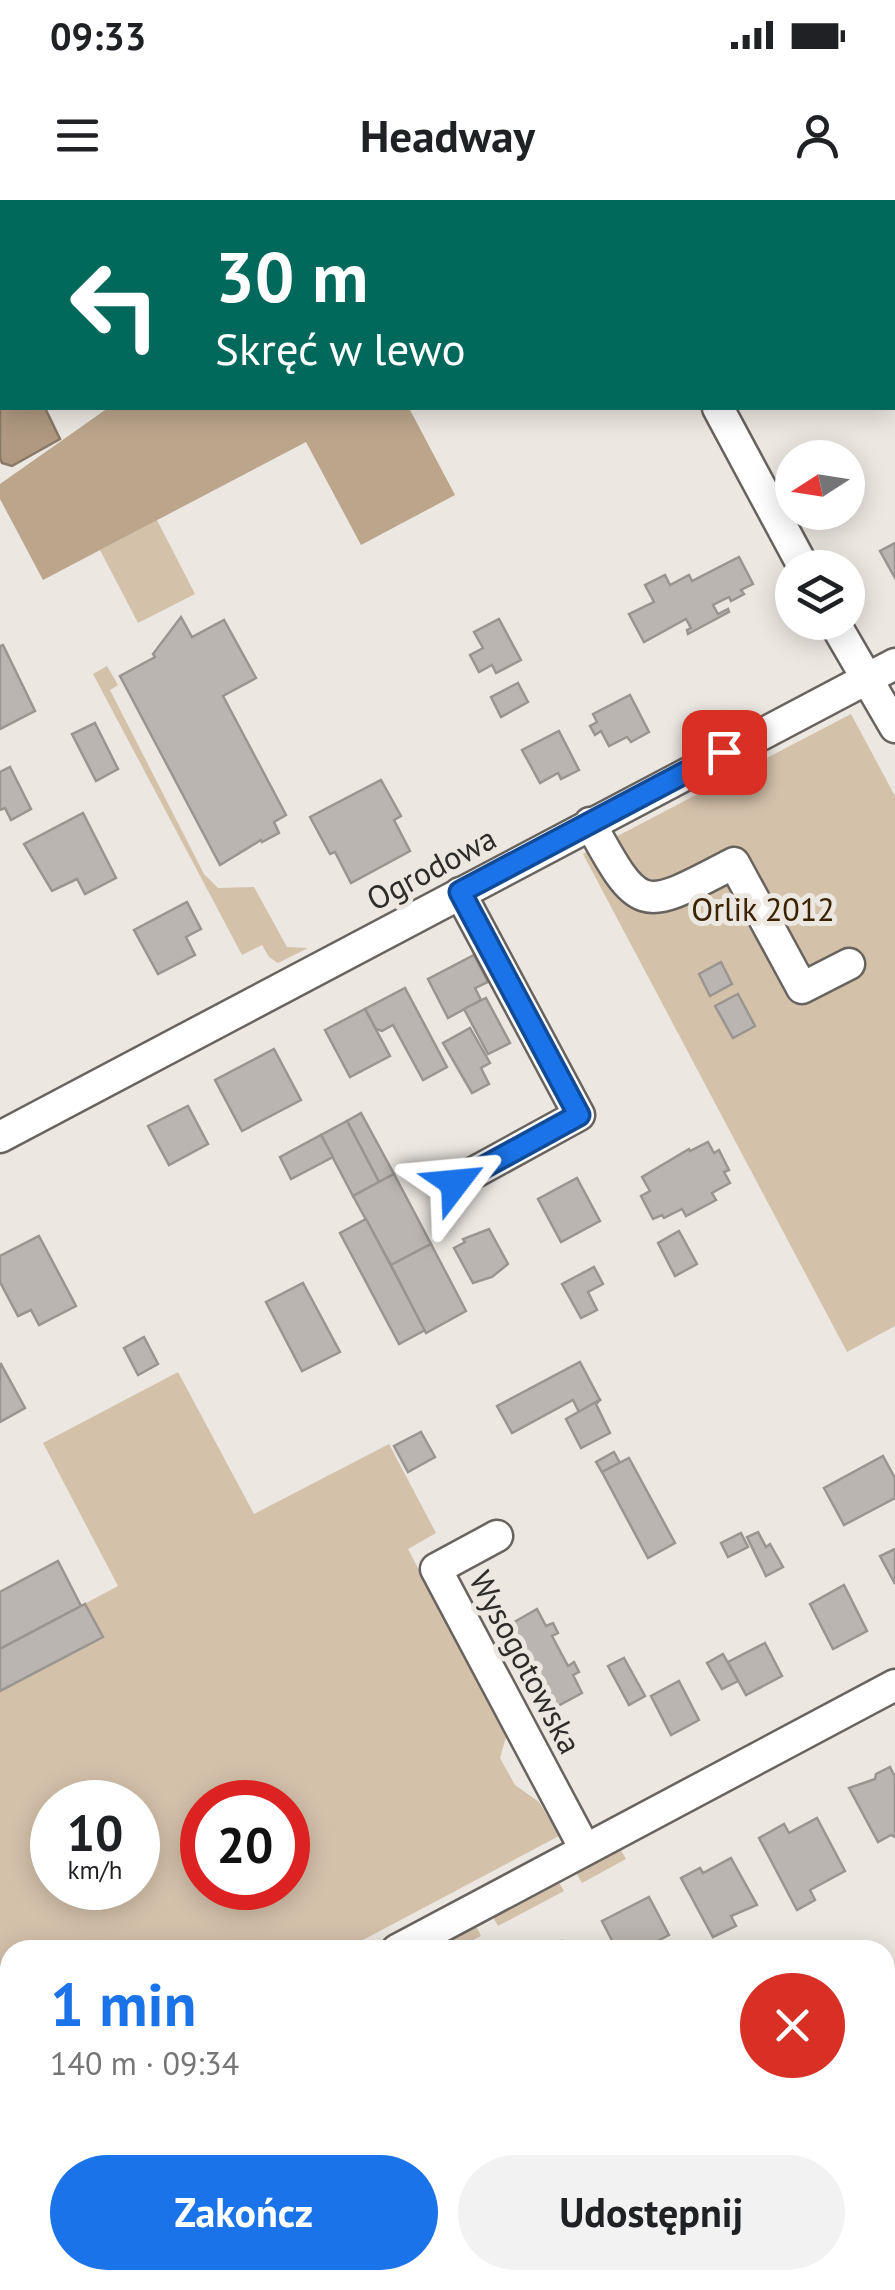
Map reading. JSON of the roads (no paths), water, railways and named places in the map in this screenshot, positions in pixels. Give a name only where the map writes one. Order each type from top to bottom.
[{"type":"street","points":[[719,410],[794,550]]},
{"type":"street","points":[[845,640],[895,727]]},
{"type":"street","name":"Ogrodowa","points":[[0,1137],[895,664]]},
{"type":"street","points":[[590,823],[620,878],[642,895],[658,898],[674,894],[734,863],[802,988],[849,964]]},
{"type":"street","points":[[455,1183],[579,1115],[460,892]]},
{"type":"street","name":"Wysogotowska","points":[[497,1536],[436,1568],[585,1849]]},
{"type":"street","points":[[416,1940],[895,1685]]},
{"type":"park label","name":"Orlik 2012","points":[[763,909]]}]
